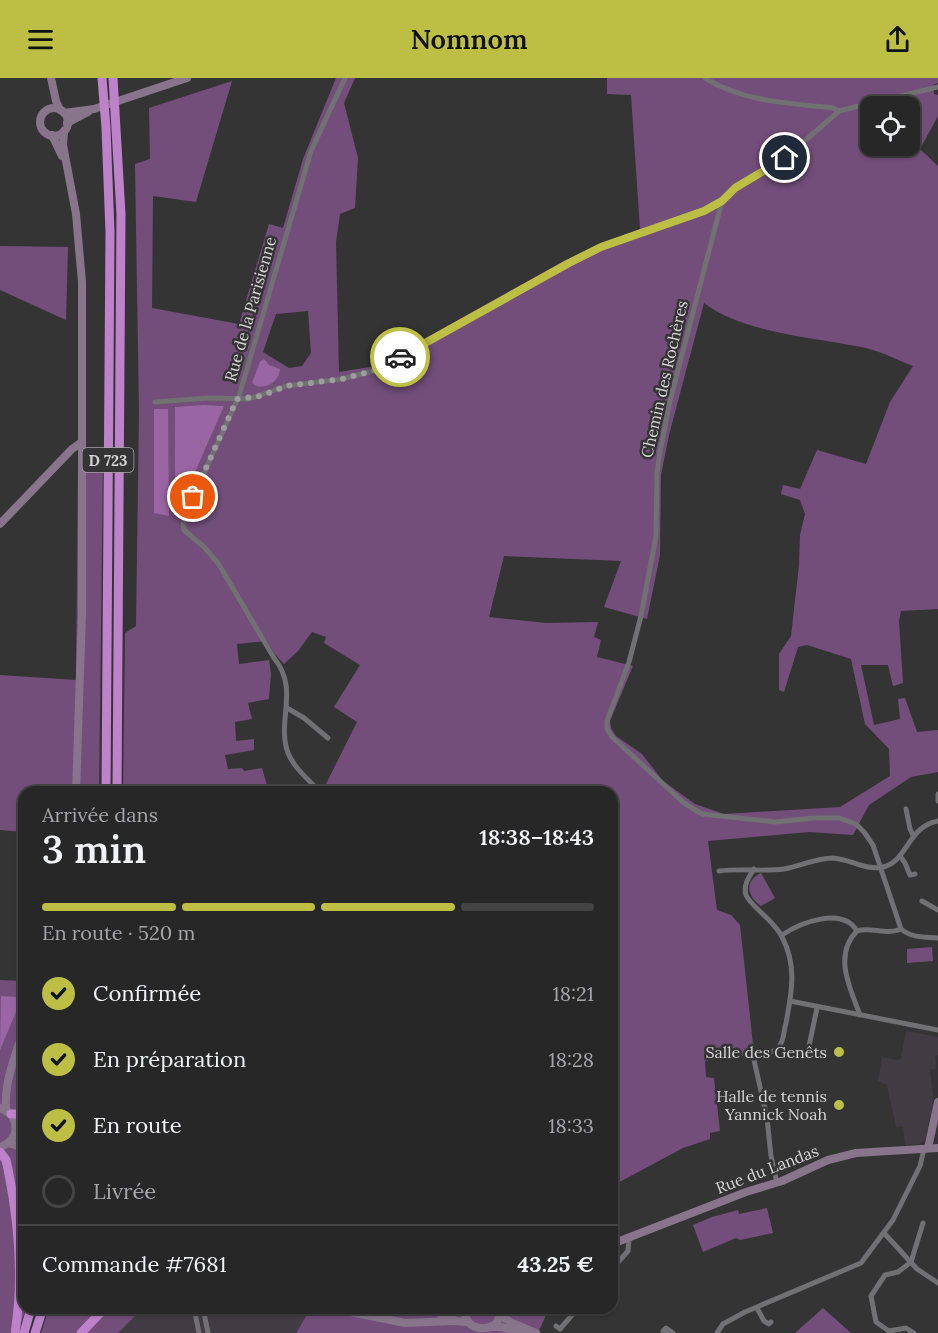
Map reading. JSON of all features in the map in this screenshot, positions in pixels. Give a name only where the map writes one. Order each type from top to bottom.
[{"type":"highway","name":"D 723","points":[[102,78],[110,232],[106,786]]},
{"type":"highway","name":"D 723","points":[[113,78],[121,246],[117,786]]},
{"type":"highway","points":[[0,1152],[6,1160],[18,1224]]},
{"type":"highway","points":[[15,1333],[18,1306]]},
{"type":"highway","points":[[24,1333],[30,1314]]},
{"type":"highway","points":[[35,1333],[41,1314]]},
{"type":"highway","points":[[81,1333],[99,1314]]},
{"type":"street","points":[[51,78],[50,95],[40,123],[44,131],[52,135],[67,168]]},
{"type":"street","points":[[51,78],[56,101],[62,111],[66,127],[63,145],[76,214],[82,282],[82,614],[76,786]]},
{"type":"street","points":[[52,135],[94,109],[187,78]]},
{"type":"street","name":"Rue de la Parisienne","points":[[287,708],[287,682],[282,668],[212,555],[184,530],[183,524],[237,399],[311,151],[345,78]]},
{"type":"street","points":[[705,78],[734,93],[754,99],[832,108],[839,111]]},
{"type":"street","points":[[155,402],[261,396],[286,386],[342,379],[373,371],[590,252],[704,211],[722,201],[735,188],[785,158],[839,111],[938,87]]},
{"type":"street","points":[[46,110],[53,108],[62,111],[94,109]]},
{"type":"street","name":"Chemin des Rochères","points":[[722,201],[670,401],[660,452],[657,472],[656,536],[642,616],[629,662],[607,721],[607,729],[612,737],[693,809],[708,815],[775,822],[814,818],[839,818],[851,821],[869,838],[880,868]]},
{"type":"street","points":[[0,524],[72,449],[82,442]]},
{"type":"street","points":[[60,463],[82,453]]},
{"type":"street","points":[[314,786],[296,767],[288,752],[287,708],[328,738]]},
{"type":"street","points":[[938,794],[938,801]]},
{"type":"street","points":[[906,809],[913,835]]},
{"type":"street","points":[[719,871],[784,869],[828,858],[839,858],[880,868],[900,856],[913,835],[938,821]]},
{"type":"street","points":[[900,856],[909,875],[915,874]]},
{"type":"street","points":[[880,868],[901,929],[907,934],[919,937],[938,938]]},
{"type":"street","points":[[754,869],[746,885],[748,898],[770,919],[782,935],[793,971],[790,1002],[781,1044],[776,1050],[755,1056],[754,1060],[767,1118],[771,1156],[777,1183]]},
{"type":"street","points":[[922,901],[938,910]]},
{"type":"street","points":[[782,935],[804,923],[821,919],[845,921],[857,930]]},
{"type":"street","points":[[857,930],[895,932],[901,929]]},
{"type":"street","points":[[857,930],[847,948],[844,963],[846,980],[860,1015]]},
{"type":"street","points":[[790,1002],[938,1030]]},
{"type":"street","points":[[808,1051],[817,1008]]},
{"type":"street","points":[[18,1047],[9,1073],[5,1096],[6,1111],[18,1130]]},
{"type":"street","points":[[0,1089],[9,1073]]},
{"type":"street","points":[[717,1333],[723,1324],[861,1263],[885,1234],[912,1184],[926,1148],[938,1102]]},
{"type":"street","points":[[0,1147],[9,1143],[16,1128]]},
{"type":"street","points":[[9,1143],[18,1146]]},
{"type":"street","name":"Rue du Landas","points":[[618,1242],[712,1205],[777,1183],[813,1165],[844,1155],[938,1148]]},
{"type":"street","points":[[914,1333],[906,1328],[889,1331],[876,1322],[871,1296],[885,1275],[898,1272],[910,1262],[923,1223]]},
{"type":"street","points":[[885,1234],[916,1269],[938,1282]]},
{"type":"street","points":[[618,1262],[628,1251],[629,1239]]},
{"type":"street","points":[[757,1308],[764,1321],[769,1324],[771,1322]]},
{"type":"street","points":[[195,1314],[199,1333]]},
{"type":"street","points":[[204,1314],[208,1333]]},
{"type":"street","points":[[361,1314],[405,1323],[437,1321],[488,1330],[502,1327],[521,1333]]},
{"type":"street","points":[[437,1321],[453,1314]]},
{"type":"street","points":[[488,1330],[498,1314]]},
{"type":"street","points":[[503,1314],[512,1323],[536,1333]]},
{"type":"street","points":[[556,1326],[560,1329],[573,1314]]},
{"type":"street","points":[[666,1333],[663,1330],[666,1328],[673,1333]]},
{"type":"shaded area","points":[[336,78],[355,78],[344,103],[358,158],[355,208],[340,214],[336,242],[339,372],[376,366],[562,262],[640,229],[631,95],[607,94],[607,78],[938,78],[938,83],[933,85],[934,94],[938,95],[938,116],[920,149],[938,166],[938,609],[901,611],[899,621],[903,683],[893,686],[888,665],[861,665],[874,725],[900,719],[898,699],[905,698],[917,732],[938,730],[938,772],[911,777],[869,805],[853,835],[809,832],[708,841],[717,910],[731,915],[740,925],[754,1053],[705,1061],[706,1077],[714,1078],[720,1131],[710,1133],[710,1139],[683,1148],[618,1183],[618,786],[325,786],[357,722],[334,707],[360,665],[324,643],[326,637],[312,632],[298,651],[284,664],[267,641],[237,644],[239,664],[269,660],[271,674],[269,699],[248,703],[252,719],[235,722],[236,741],[254,739],[254,750],[225,755],[228,769],[242,768],[244,771],[262,768],[267,786],[123,786],[125,633],[136,626],[139,412],[135,164],[150,159],[149,108],[232,81],[196,202],[153,196],[152,308],[239,324],[269,224],[283,228],[303,159]],"holes":[[[704,303],[721,313],[760,328],[866,348],[913,366],[890,402],[866,464],[817,450],[800,489],[783,485],[781,494],[800,500],[805,514],[800,535],[791,636],[779,654],[779,690],[784,692],[798,647],[807,645],[851,659],[865,724],[889,749],[890,776],[840,807],[724,814],[695,804],[663,781],[642,754],[616,736],[611,728],[610,721],[633,666],[597,657],[601,640],[594,637],[598,622],[546,623],[489,617],[504,556],[621,561],[604,607],[647,619],[660,555],[661,475],[669,435]],[[308,311],[311,353],[302,366],[289,368],[263,352],[276,314]]]},
{"type":"shaded area","points":[[0,246],[68,247],[66,320],[0,290]]},
{"type":"shaded area","points":[[264,359],[269,365],[280,369],[279,374],[270,385],[256,386],[252,383],[260,362]]},
{"type":"shaded area","points":[[224,406],[177,513],[175,513],[175,407]]},
{"type":"shaded area","points":[[154,409],[168,409],[169,516],[154,513]]},
{"type":"shaded area","points":[[78,463],[103,464],[99,786],[18,786],[18,832],[0,830],[0,675],[76,680]]},
{"type":"shaded area","points":[[761,873],[775,898],[761,906],[753,898],[749,889],[752,880]]},
{"type":"shaded area","points":[[932,947],[933,961],[907,963],[907,949]]},
{"type":"shaded area","points":[[0,980],[18,981],[18,1314],[24,1314],[20,1327],[12,1325],[10,1333],[0,1333]]},
{"type":"shaded area","points":[[1,996],[18,997],[18,1007],[0,1050]]},
{"type":"shaded area","points":[[906,1031],[938,1037],[938,1055],[935,1056],[936,1069],[930,1070],[933,1096],[925,1140],[919,1144],[905,1145],[903,1126],[896,1127],[887,1085],[878,1081],[882,1057],[898,1060],[901,1058]]},
{"type":"shaded area","points":[[767,1208],[773,1233],[740,1240],[736,1238],[703,1252],[693,1225],[738,1210],[739,1214]]},
{"type":"shaded area","points":[[823,1308],[851,1333],[795,1333]]},
{"type":"shaded area","points":[[47,1314],[137,1314],[118,1333],[41,1333]]},
{"type":"shaded area","points":[[137,1314],[308,1314],[296,1333],[118,1333]]},
{"type":"shaded area","points":[[307,1314],[547,1314],[538,1333],[296,1333]]},
{"type":"way so far","points":[[193,497],[237,399],[261,396],[286,386],[342,379],[373,371],[400,357]]},
{"type":"place","name":"Salle des Genêts","points":[[839,1052]]},
{"type":"place","name":"Halle de tennis Yannick Noah","points":[[839,1105]]},
{"type":"route","points":[[400,357],[601,247],[704,211],[722,201],[735,188],[785,158]]}]
